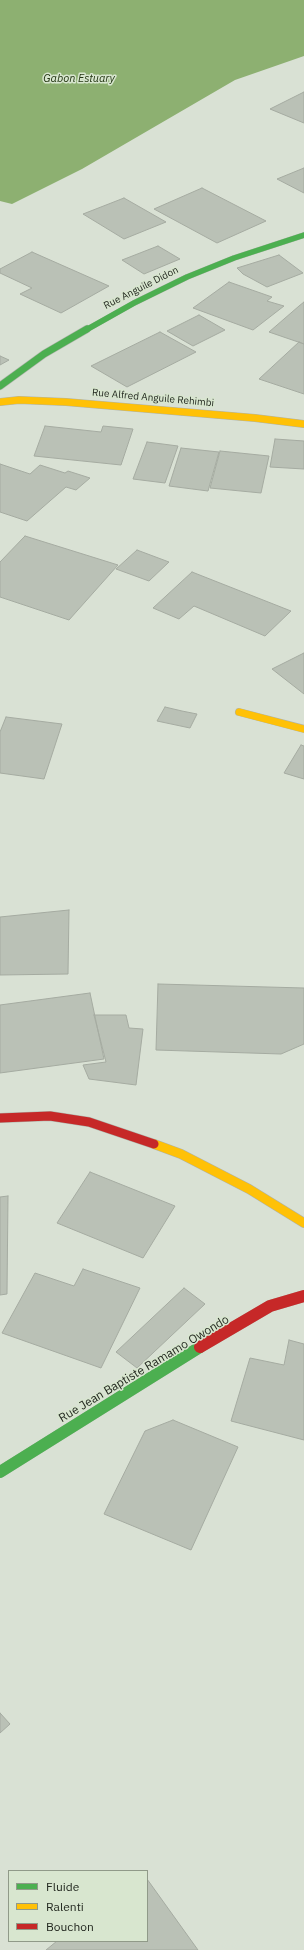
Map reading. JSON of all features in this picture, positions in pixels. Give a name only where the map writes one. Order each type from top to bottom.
[{"type":"street","name":"Rue Anguile Didon","points":[[0,386],[44,354],[134,303],[187,277],[234,258],[304,235]]},
{"type":"street","name":"Rue Alfred Anguile Rehimbi","points":[[0,402],[19,400],[66,402],[255,418],[304,424]]},
{"type":"street","points":[[239,712],[304,729]]},
{"type":"street","points":[[0,1118],[50,1116],[89,1122],[181,1154],[249,1189],[304,1223]]},
{"type":"street","name":"Rue Jean Baptiste Ramamo Owondo","points":[[0,1472],[270,1306],[304,1296]]},
{"type":"water","name":"Gabon Estuary","points":[[0,0],[304,0],[304,56],[235,80],[82,169],[12,204],[0,201]]},
{"type":"building","points":[[304,92],[304,123],[270,109]]},
{"type":"building","points":[[304,168],[304,193],[277,179]]},
{"type":"building","points":[[202,188],[266,221],[217,243],[154,209]]},
{"type":"building","points":[[124,198],[166,222],[124,239],[83,214]]},
{"type":"building","points":[[158,246],[180,259],[144,274],[122,260]]},
{"type":"building","points":[[32,252],[109,286],[61,313],[20,294],[32,288],[0,273],[0,269]]},
{"type":"building","points":[[279,255],[303,273],[267,287],[243,274],[237,268]]},
{"type":"building","points":[[229,282],[272,297],[267,301],[284,306],[253,330],[193,308]]},
{"type":"building","points":[[304,302],[304,344],[269,332],[299,306]]},
{"type":"building","points":[[199,315],[225,330],[193,346],[167,331]]},
{"type":"building","points":[[160,332],[196,352],[127,387],[91,366]]},
{"type":"building","points":[[299,342],[304,344],[304,394],[259,379]]},
{"type":"building","points":[[0,356],[9,360],[0,365]]},
{"type":"building","points":[[45,426],[101,432],[103,426],[133,429],[121,465],[34,456]]},
{"type":"building","points":[[275,439],[304,441],[304,469],[270,467]]},
{"type":"building","points":[[147,442],[178,446],[165,483],[133,479]]},
{"type":"building","points":[[181,448],[219,452],[208,491],[169,486]]},
{"type":"building","points":[[220,451],[269,456],[261,493],[210,488]]},
{"type":"building","points":[[0,464],[30,474],[40,465],[65,473],[68,471],[90,478],[76,490],[66,487],[27,521],[0,512]]},
{"type":"building","points":[[25,536],[118,565],[69,620],[0,597],[0,562]]},
{"type":"building","points":[[137,550],[169,562],[149,581],[116,569]]},
{"type":"building","points":[[192,572],[291,611],[265,636],[194,606],[179,619],[153,608]]},
{"type":"building","points":[[304,653],[304,694],[272,669]]},
{"type":"building","points":[[165,707],[197,714],[190,728],[157,721]]},
{"type":"building","points":[[6,717],[62,724],[44,779],[0,773],[0,732]]},
{"type":"building","points":[[301,745],[304,746],[304,779],[284,773]]},
{"type":"building","points":[[69,910],[68,974],[0,975],[0,917]]},
{"type":"building","points":[[158,984],[304,988],[304,1044],[281,1054],[156,1050]]},
{"type":"building","points":[[90,993],[104,1059],[0,1073],[0,1005]]},
{"type":"building","points":[[94,1015],[126,1015],[129,1028],[143,1029],[136,1085],[89,1079],[83,1065],[106,1062]]},
{"type":"building","points":[[90,1172],[175,1206],[143,1258],[57,1223]]},
{"type":"building","points":[[8,1196],[7,1294],[0,1295],[0,1197]]},
{"type":"building","points":[[83,1269],[140,1288],[101,1368],[2,1333],[35,1273],[74,1286]]},
{"type":"building","points":[[184,1288],[205,1304],[137,1368],[116,1352]]},
{"type":"building","points":[[289,1340],[304,1344],[304,1440],[231,1421],[250,1358],[284,1365]]},
{"type":"building","points":[[173,1420],[238,1447],[191,1550],[104,1514],[145,1431]]},
{"type":"building","points":[[0,1713],[10,1724],[0,1733]]},
{"type":"building","points":[[148,1880],[198,1950],[46,1950],[56,1942],[148,1942]]},
{"type":"traffic: fast","points":[[0,386],[44,354],[134,303],[187,277],[234,258],[304,235]]},
{"type":"traffic: fast","points":[[0,1472],[200,1347]]},
{"type":"traffic: slow","points":[[0,402],[19,400],[66,402],[255,418],[304,424]]},
{"type":"traffic: slow","points":[[239,712],[304,729]]},
{"type":"traffic: slow","points":[[154,1144],[181,1154],[249,1189],[304,1223]]},
{"type":"traffic: jam","points":[[0,1118],[50,1116],[89,1122],[154,1144]]},
{"type":"traffic: jam","points":[[200,1347],[270,1306],[304,1296]]}]
